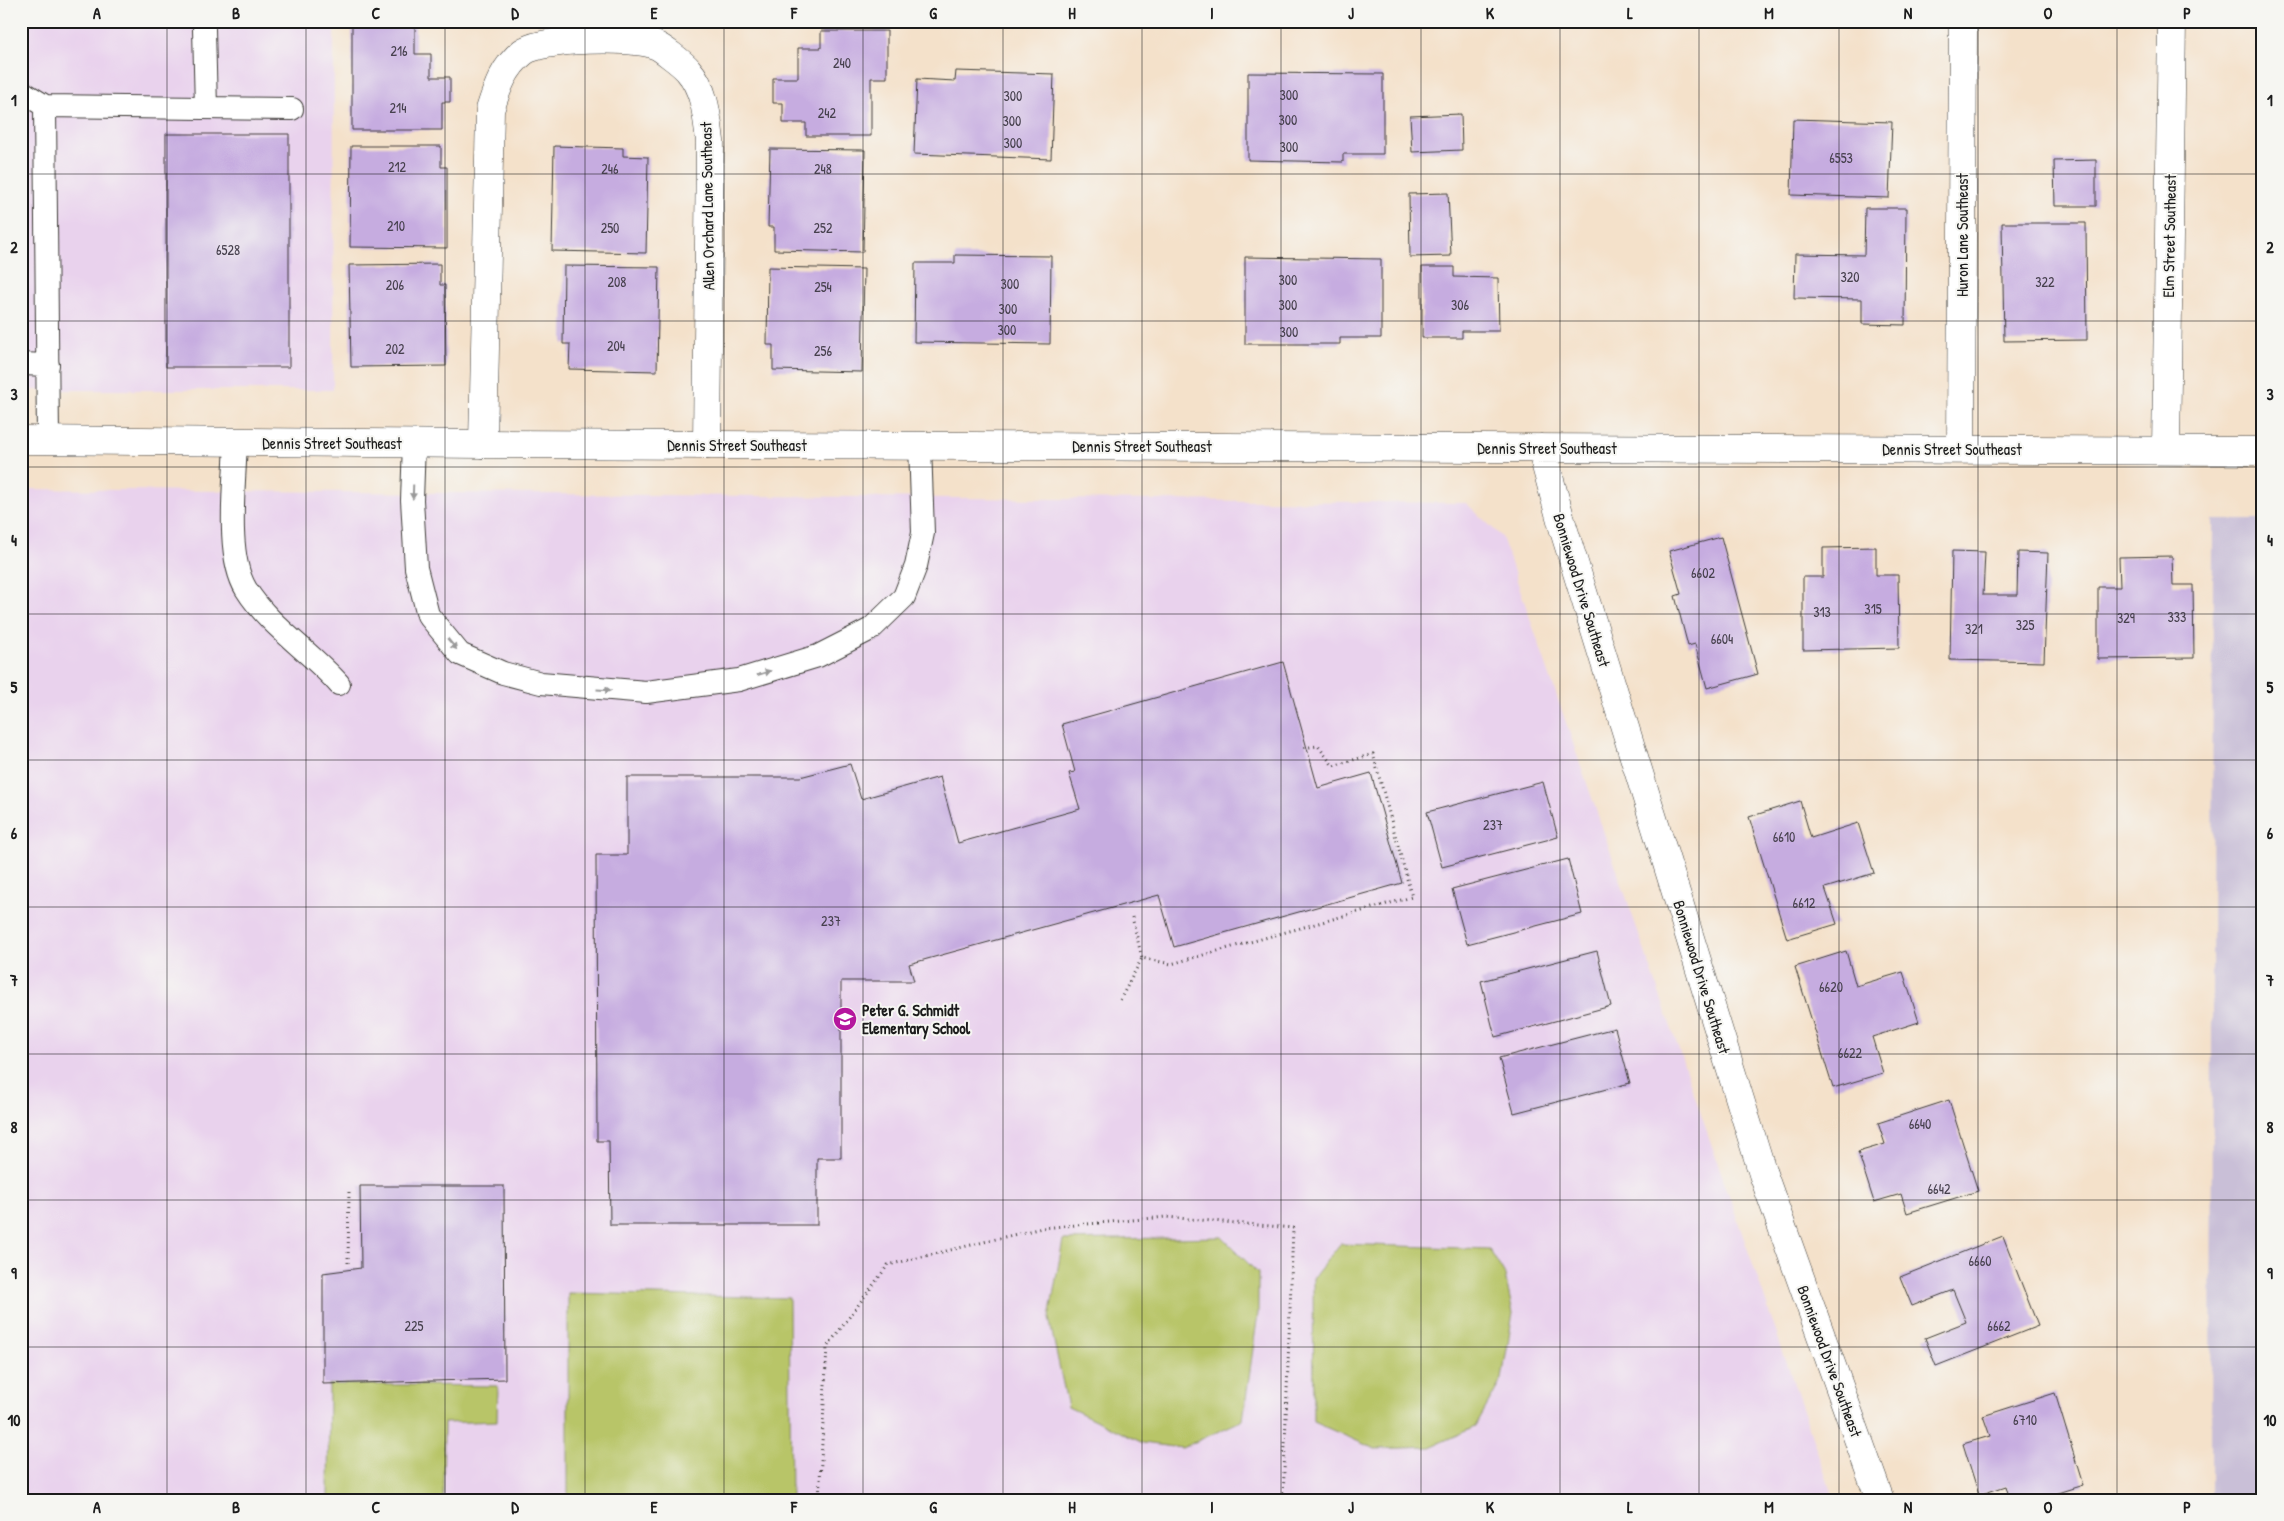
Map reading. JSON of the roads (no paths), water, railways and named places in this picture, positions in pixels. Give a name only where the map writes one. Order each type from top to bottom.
[{"type":"street","name":"Huron Lane Southeast","points":[[1961,449],[1962,21]]},
{"type":"street","name":"Elm Street Southeast","points":[[2166,450],[2172,21]]},
{"type":"street","name":"Allen Orchard Lane Southeast","points":[[483,444],[490,110],[502,76],[524,51],[563,41],[612,39],[655,45],[688,70],[704,100],[710,142],[707,445]]},
{"type":"street","name":"Dennis Street Southeast","points":[[21,440],[483,444],[2263,451]]},
{"type":"street","name":"Bonniewood Drive Southeast","points":[[1541,448],[1562,524],[1763,1174],[1880,1500]]},
{"type":"lane","points":[[204,29],[206,108]]},
{"type":"lane","points":[[21,91],[45,106],[292,109]]},
{"type":"lane","points":[[45,106],[48,440]]},
{"type":"lane","points":[[21,364],[48,365]]},
{"type":"lane","points":[[236,442],[234,543],[237,566],[245,588],[277,625],[327,670],[339,684]]},
{"type":"lane","points":[[414,443],[412,500],[416,568],[428,615],[460,654],[503,673],[541,684],[646,692],[739,680],[818,656],[871,629],[904,597],[916,566],[923,532],[920,445]]},
{"type":"place","name":"Peter G. Schmidt Elementary School","points":[[845,1019]]}]
